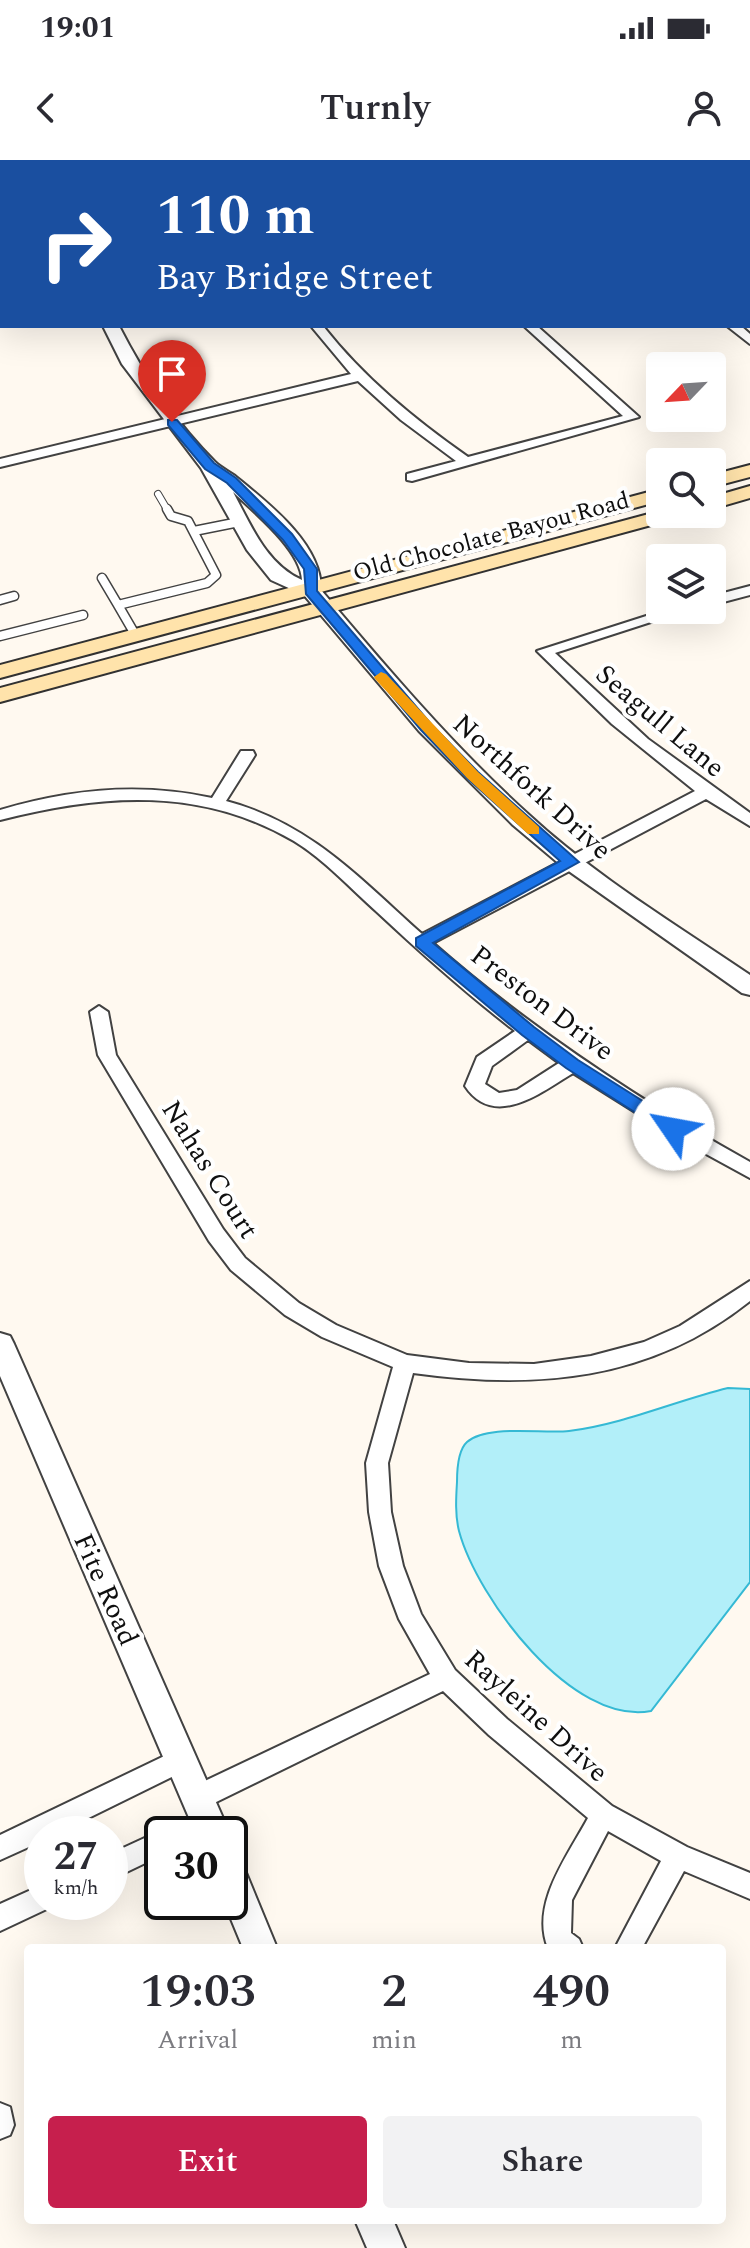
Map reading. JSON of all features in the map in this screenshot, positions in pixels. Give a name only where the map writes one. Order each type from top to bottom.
[{"type":"main road","points":[[726,477],[750,471]]},
{"type":"main road","points":[[726,499],[750,492]]},
{"type":"main road","name":"Old Chocolate Bayou Road","points":[[0,695],[646,499]]},
{"type":"main road","name":"Old Chocolate Bayou Road","points":[[0,672],[136,636],[318,600],[646,520]]},
{"type":"street","name":"Northfork Drive","points":[[112,328],[130,364],[209,466],[256,550],[278,576],[318,600],[381,677],[472,775],[571,862],[750,987]]},
{"type":"street","points":[[319,328],[361,376],[415,427],[466,462]]},
{"type":"street","points":[[412,477],[632,417],[532,328]]},
{"type":"street","points":[[0,463],[361,376]]},
{"type":"street","name":"Northfork Drive","points":[[209,466],[231,480],[287,537],[311,569],[318,600]]},
{"type":"street","points":[[726,597],[749,591]]},
{"type":"street","name":"Seagull Lane","points":[[646,621],[545,651],[629,733],[705,793],[750,821]]},
{"type":"street","points":[[216,805],[247,755]]},
{"type":"street","points":[[421,942],[705,793]]},
{"type":"street","name":"Preston Drive","points":[[0,815],[40,801],[84,794],[170,795],[216,805],[259,819],[299,837],[331,860],[421,942],[572,1064],[673,1129],[750,1171]]},
{"type":"street","name":"Nahas Court","points":[[99,1012],[107,1055],[216,1235],[238,1264],[292,1309],[329,1331],[405,1363],[469,1372],[534,1373],[591,1365],[649,1349],[721,1312],[750,1289]]},
{"type":"street","points":[[528,1031],[484,1062],[474,1086],[496,1100],[522,1096],[572,1064]]},
{"type":"street","name":"Fite Road","points":[[0,1344],[205,1816]]},
{"type":"street","name":"Rayleine Drive","points":[[405,1363],[377,1463],[380,1512],[391,1566],[411,1619],[446,1678],[498,1727],[603,1815],[678,1856],[750,1886]]},
{"type":"street","points":[[209,1816],[446,1678]]},
{"type":"street","points":[[0,1848],[181,1760]]},
{"type":"street","points":[[564,1944],[558,1940],[559,1898],[603,1815]]},
{"type":"street","points":[[630,1944],[678,1856]]},
{"type":"street","points":[[0,1918],[24,1907]]},
{"type":"street","points":[[248,1919],[258,1944]]},
{"type":"street","points":[[0,2117],[0,2125]]},
{"type":"street","points":[[376,2224],[386,2248]]},
{"type":"lane","points":[[118,605],[207,583],[216,575],[193,529],[181,516],[171,516],[158,494]]},
{"type":"lane","points":[[193,529],[238,520]]},
{"type":"lane","points":[[102,578],[136,636]]},
{"type":"lane","points":[[0,600],[14,596]]},
{"type":"lane","points":[[0,636],[83,615]]},
{"type":"water","points":[[728,1388],[750,1389],[750,1582],[651,1711],[621,1710],[590,1699],[560,1678],[532,1652],[485,1590],[469,1559],[456,1513],[457,1472],[462,1450],[476,1436],[488,1433],[558,1432],[589,1428]]},
{"type":"slow traffic","points":[[381,677],[472,775],[533,830]]},
{"type":"route","points":[[172,422],[209,466],[231,480],[287,537],[311,569],[311,591],[426,727],[472,775],[571,862],[421,942],[487,999],[572,1064],[673,1129]]}]
